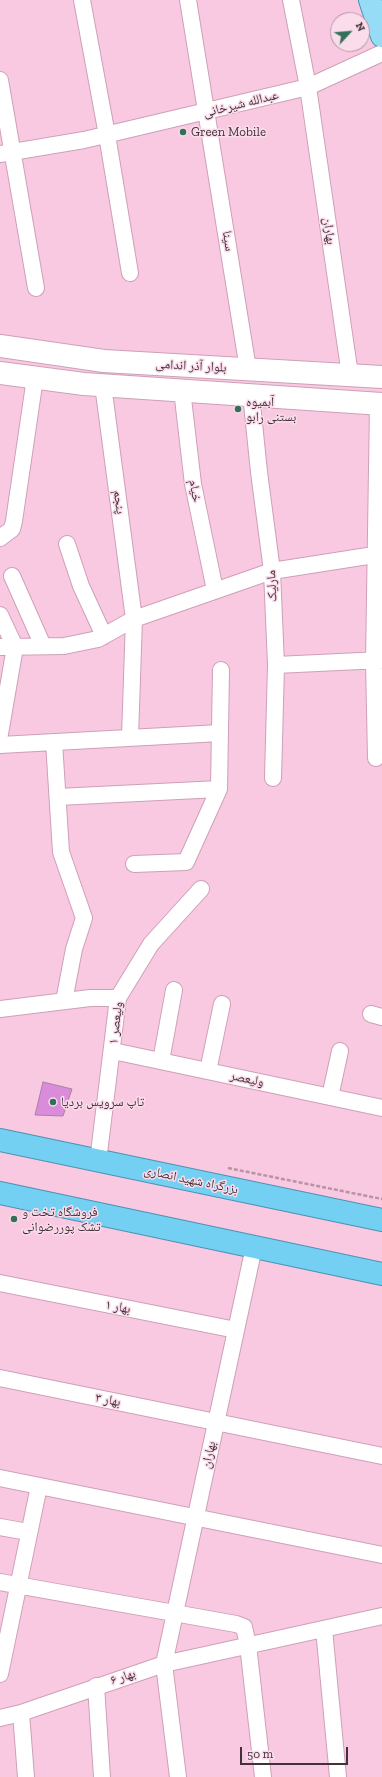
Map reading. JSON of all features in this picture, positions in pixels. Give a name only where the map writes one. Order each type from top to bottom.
[{"type":"highway","name":"بزرگراه شهید انصاری","points":[[0,1140],[382,1220]]},
{"type":"highway","points":[[0,1193],[382,1274]]},
{"type":"highway","points":[[304,1204],[382,1234]]},
{"type":"main road","points":[[370,0],[382,36]]},
{"type":"main road","name":"بلوار آذر اندامی","points":[[0,346],[104,361],[382,377]]},
{"type":"main road","points":[[35,378],[38,352]]},
{"type":"main road","name":"بلوار آذر اندامی","points":[[0,373],[103,385],[380,404]]},
{"type":"street","points":[[82,0],[107,135],[130,273]]},
{"type":"street","name":"سینا","points":[[188,0],[248,369]]},
{"type":"street","name":"بهاران","points":[[290,0],[308,87],[350,375]]},
{"type":"street","name":"عبدالله شیرخانی","points":[[6,153],[107,135],[308,87],[382,53]]},
{"type":"street","points":[[0,80],[6,153],[36,288]]},
{"type":"street","points":[[1,536],[12,529],[14,521],[35,378]]},
{"type":"street","name":"پنجم","points":[[103,385],[134,619],[130,737]]},
{"type":"street","name":"خیام","points":[[182,390],[193,484],[215,590]]},
{"type":"street","name":"مارلیک","points":[[251,394],[259,472],[272,571],[276,665],[273,778]]},
{"type":"street","points":[[376,758],[378,660],[374,555],[380,404]]},
{"type":"street","points":[[66,544],[81,586],[104,636]]},
{"type":"street","points":[[8,647],[64,646],[104,636],[134,619],[272,571],[374,555]]},
{"type":"street","points":[[12,576],[43,646]]},
{"type":"street","points":[[0,615],[8,647],[0,734]]},
{"type":"street","points":[[276,665],[378,660]]},
{"type":"street","points":[[134,864],[186,862],[219,788],[221,670]]},
{"type":"street","points":[[0,745],[220,733]]},
{"type":"street","points":[[54,742],[61,852],[84,918],[74,949],[64,1001]]},
{"type":"street","points":[[58,797],[219,788]]},
{"type":"street","name":"ولیعصر ۱","points":[[98,1160],[118,998],[151,944],[201,889]]},
{"type":"street","points":[[162,1061],[174,990]]},
{"type":"street","points":[[0,1009],[90,998],[118,998]]},
{"type":"street","points":[[208,1071],[222,1004]]},
{"type":"street","name":"ولیعصر","points":[[112,1051],[382,1108]]},
{"type":"street","points":[[330,1097],[340,1051]]},
{"type":"street","name":"بهاران","points":[[178,1777],[164,1664],[254,1247]]},
{"type":"street","name":"بهار ۱","points":[[0,1283],[236,1330]]},
{"type":"street","name":"بهار ۳","points":[[0,1378],[382,1456]]},
{"type":"street","points":[[0,1478],[382,1554]]},
{"type":"street","points":[[0,1674],[4,1635],[17,1585],[39,1486]]},
{"type":"street","points":[[0,1527],[28,1532]]},
{"type":"street","points":[[0,1582],[236,1624],[244,1627],[248,1646],[263,1777]]},
{"type":"street","name":"بهار ۶","points":[[0,1718],[21,1713],[96,1686],[164,1664],[382,1616]]},
{"type":"street","points":[[324,1629],[338,1777]]},
{"type":"street","points":[[96,1686],[102,1777]]},
{"type":"street","points":[[21,1713],[26,1777]]},
{"type":"building","name":"تاپ سرویس بردیا","points":[[43,1082],[72,1089],[63,1116],[35,1115]]},
{"type":"place","name":"Green Mobile","points":[[183,132]]},
{"type":"place","name":"آبمیوه بستنی رابو","points":[[238,409]]},
{"type":"place","name":"تاپ سرویس بردیا","points":[[53,1102]]},
{"type":"place","name":"فروشگاه تخت و تشک پوررضوانی","points":[[14,1219]]}]
